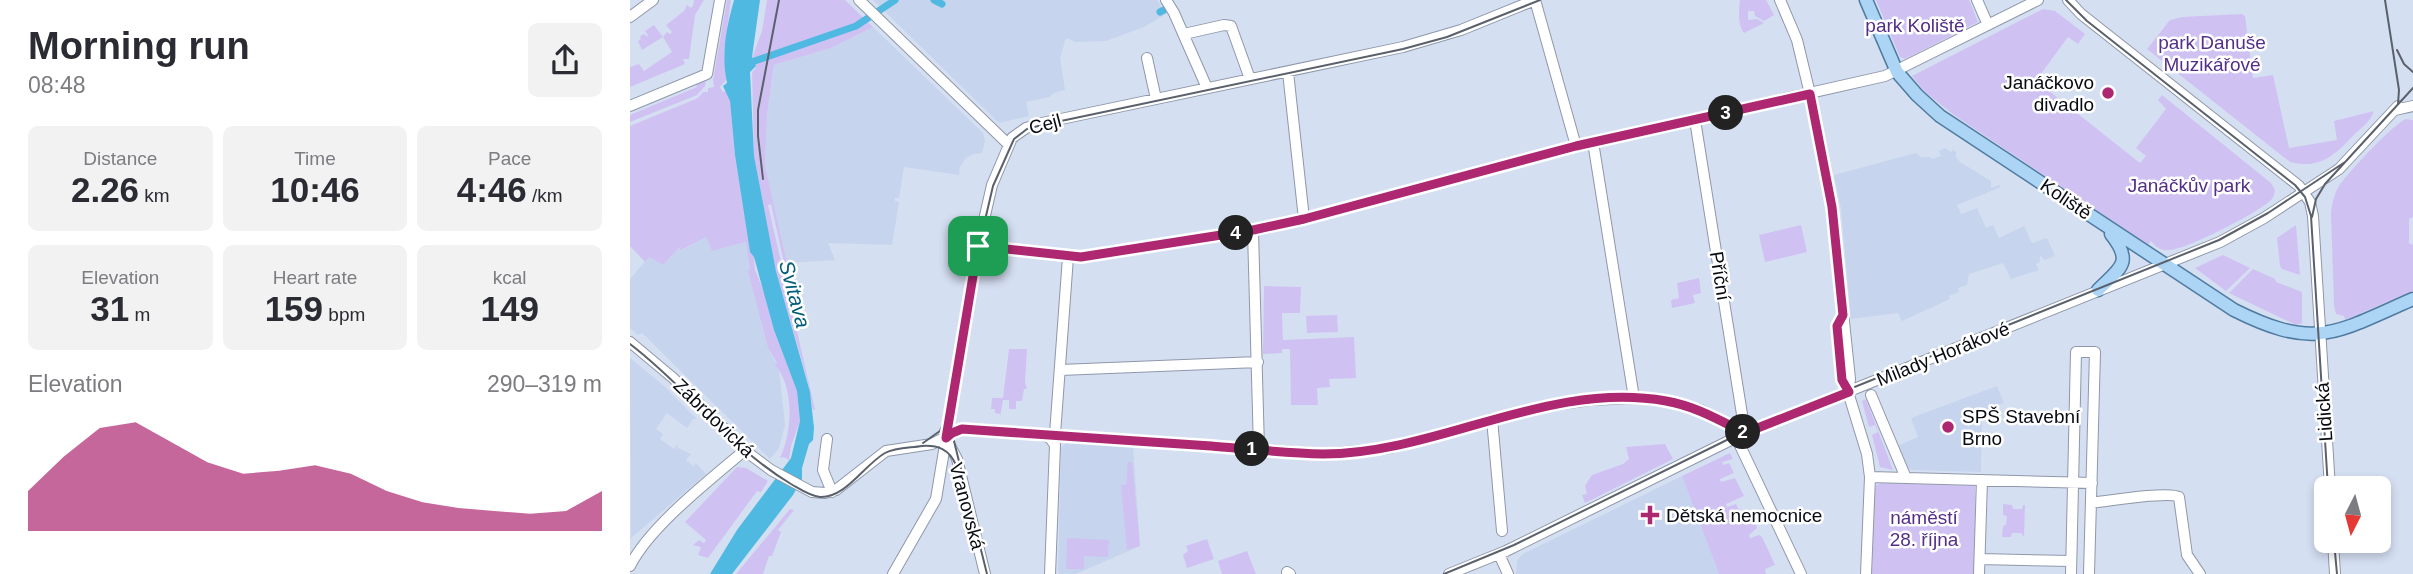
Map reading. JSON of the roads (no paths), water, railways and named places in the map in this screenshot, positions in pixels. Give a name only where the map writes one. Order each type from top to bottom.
[{"type":"main road","name":"Koliště","points":[[1866,0],[1898,72],[1917,95],[1940,116],[2224,304],[2252,319],[2290,332],[2319,335]]},
{"type":"main road","points":[[2098,290],[2121,267],[2123,259],[2123,249],[2103,224]]},
{"type":"main road","points":[[2319,335],[2339,330],[2413,299]]},
{"type":"street","points":[[630,17],[653,0]]},
{"type":"street","points":[[630,106],[707,74],[720,0]]},
{"type":"street","points":[[859,0],[1008,144]]},
{"type":"street","points":[[1166,0],[1207,88]]},
{"type":"street","points":[[1535,0],[1576,146]]},
{"type":"street","name":"Cejl","points":[[893,574],[935,503],[978,246],[992,185],[1008,144],[1017,133],[1042,123],[1403,47],[1447,35],[1535,0]]},
{"type":"street","points":[[1780,0],[1794,32],[1810,94],[1832,207],[1850,379],[1849,392],[1867,454],[1870,477],[1866,574]]},
{"type":"street","points":[[1978,0],[1989,25]]},
{"type":"street","points":[[978,246],[1081,257],[1253,230],[1304,219],[1576,146],[1898,72],[2038,0]]},
{"type":"street","points":[[2068,0],[2081,14],[2304,192]]},
{"type":"street","points":[[1184,34],[1228,25],[1233,29],[1250,79]]},
{"type":"street","points":[[1147,58],[1156,99]]},
{"type":"street","points":[[1288,72],[1304,219]]},
{"type":"street","name":"Milady Horákové","points":[[1449,574],[1473,570],[1499,554],[1740,435],[2163,265],[2238,232],[2342,167],[2396,108],[2413,106]]},
{"type":"street","name":"Příční","points":[[1695,120],[1740,435],[1801,574]]},
{"type":"street","points":[[1593,142],[1634,398]]},
{"type":"street","name":"Lidická","points":[[2304,192],[2310,202],[2313,216],[2329,476]]},
{"type":"street","points":[[1253,230],[1259,449]]},
{"type":"street","points":[[1055,434],[1068,257]]},
{"type":"street","name":"Zábrdovická","points":[[630,342],[673,378],[745,450],[774,472],[816,493],[832,492]]},
{"type":"street","points":[[2071,574],[2076,352],[2095,352],[2090,574]]},
{"type":"street","points":[[1060,370],[1258,362]]},
{"type":"street","points":[[1871,396],[1906,478]]},
{"type":"street","points":[[827,439],[822,471],[832,492],[886,451],[932,444],[962,429],[1324,454],[1390,448],[1541,407],[1591,400],[1634,398],[1666,401],[1701,410],[1740,435]]},
{"type":"street","points":[[1492,419],[1502,531]]},
{"type":"street","points":[[1040,434],[1050,438],[1055,445],[1050,574]]},
{"type":"street","name":"Vranovská","points":[[946,438],[957,459],[985,574]]},
{"type":"street","points":[[630,566],[633,550],[745,450]]},
{"type":"street","points":[[1870,477],[2092,483]]},
{"type":"street","points":[[1979,574],[1982,480]]},
{"type":"street","points":[[2091,503],[2174,494],[2179,497],[2187,555],[2200,574]]},
{"type":"street","points":[[2334,553],[2335,574]]},
{"type":"street","points":[[1499,554],[1508,574]]},
{"type":"street","points":[[1980,559],[2071,561]]},
{"type":"water","points":[[734,0],[760,0],[752,57],[756,66],[750,72],[754,156],[776,271],[810,392],[814,428],[813,440],[809,444],[802,468],[802,479],[793,495],[732,574],[710,574],[737,530],[791,458],[800,421],[797,391],[774,330],[754,257],[750,252],[735,155],[730,101],[723,86],[727,83],[725,42]]},
{"type":"waterway","points":[[746,64],[856,26],[895,0]]},
{"type":"waterway","points":[[934,0],[942,4]]},
{"type":"waterway","points":[[1160,12],[1164,10]]},
{"type":"tram line","points":[[987,574],[952,433],[952,418],[979,246],[993,186],[1014,139],[1027,129],[1042,125],[1403,49],[1447,37],[1540,0]]},
{"type":"tram line","points":[[2066,0],[2087,21],[2295,185],[2305,197],[2311,216],[2327,476]]},
{"type":"tram line","points":[[2385,0],[2399,90],[2398,104]]},
{"type":"tram line","points":[[2397,50],[2404,64],[2413,72]]},
{"type":"tram line","points":[[2312,217],[2316,199],[2325,184],[2413,88]]},
{"type":"tram line","points":[[1444,574],[1514,545],[1743,432],[2219,240],[2268,213],[2345,162]]},
{"type":"tram line","points":[[630,344],[748,453],[791,484],[812,495],[829,496],[838,492],[877,458],[898,449],[938,447],[950,455],[956,465]]},
{"type":"tram line","points":[[923,443],[940,431],[948,412]]},
{"type":"tram line","points":[[2335,553],[2337,574]]},
{"type":"railway","points":[[763,179],[758,110],[779,0]]},
{"type":"place","name":"Janáčkovo divadlo","points":[[2108,93]]},
{"type":"place","name":"SPŠ Stavební Brno","points":[[1948,427]]},
{"type":"place","name":"Dětská nemocnice","points":[[1650,515]]},
{"type":"park label","name":"park Koliště","points":[[1915,25]]},
{"type":"park label","name":"park Danuše Muzikářové","points":[[2212,53]]},
{"type":"park label","name":"Janáčkův park","points":[[2189,185]]},
{"type":"park label","name":"náměstí 28. října","points":[[1924,528]]},
{"type":"water label","name":"Svitava","points":[[795,294]]}]
